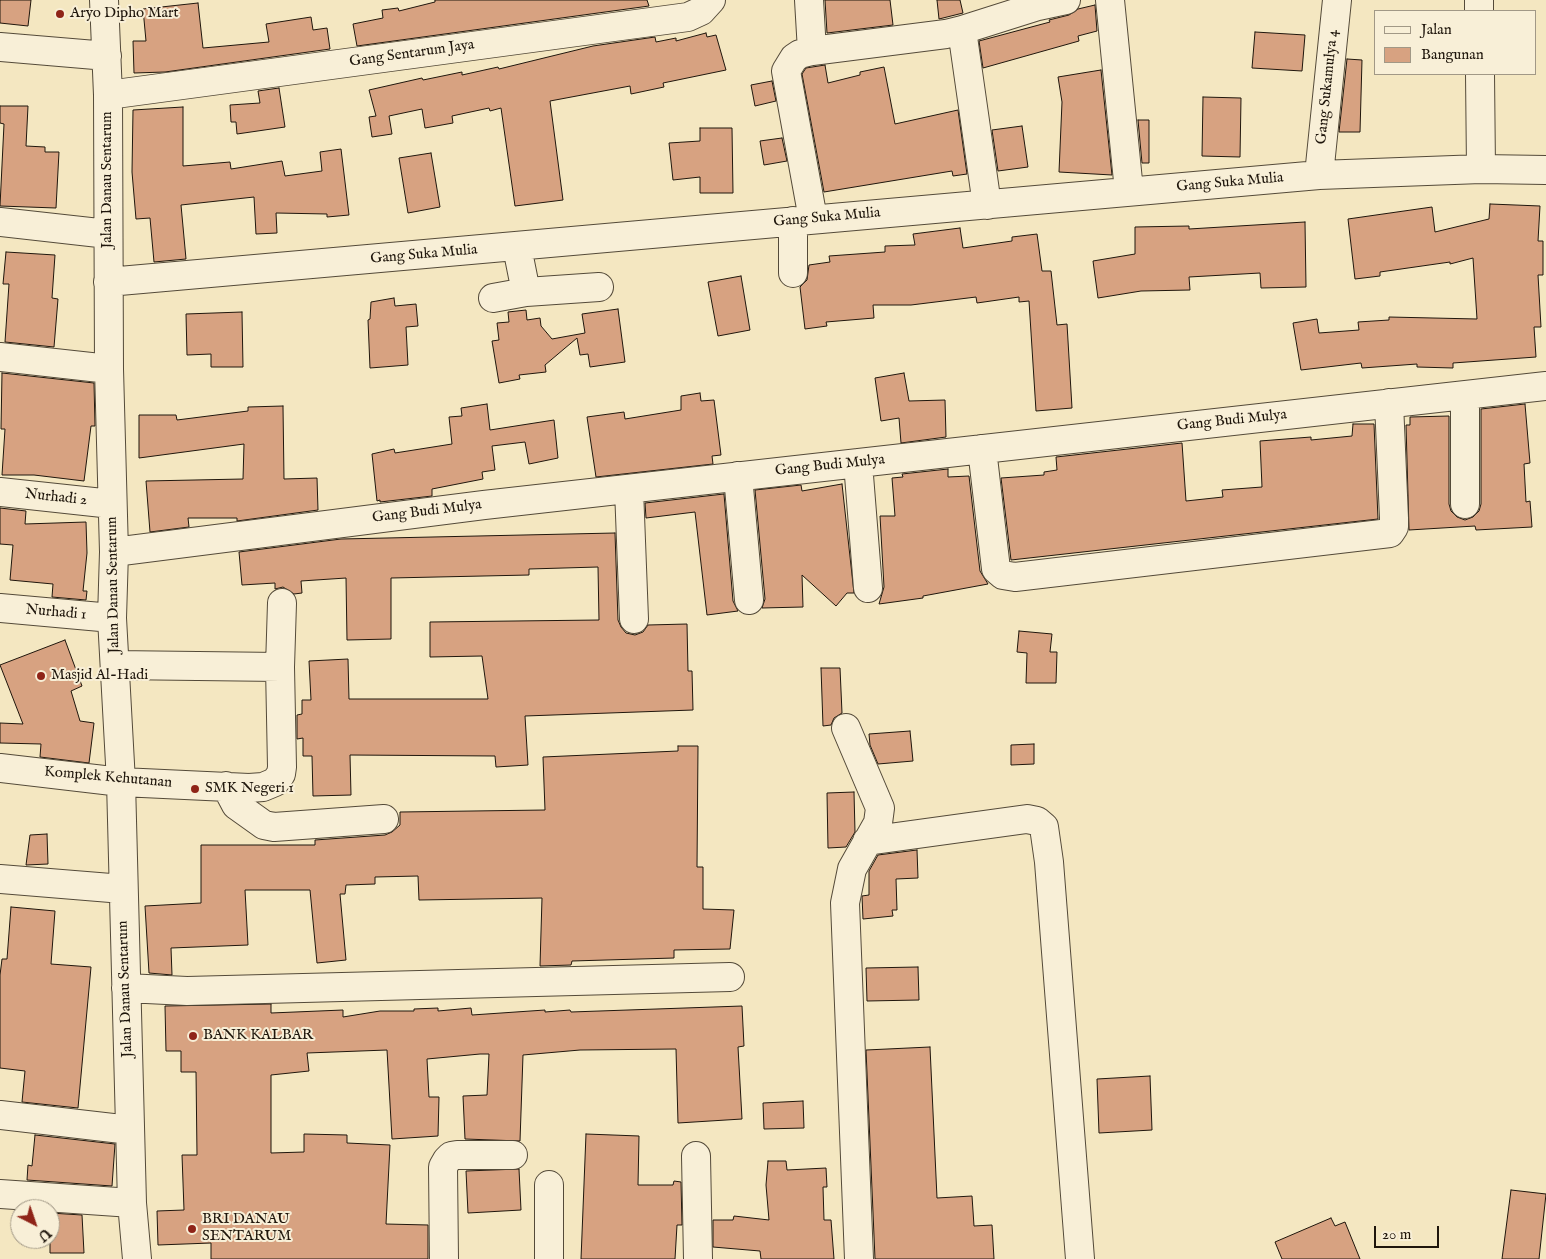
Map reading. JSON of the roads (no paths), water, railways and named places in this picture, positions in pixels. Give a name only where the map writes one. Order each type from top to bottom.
[{"type":"street","name":"Jalan Danau Sentarum","points":[[104,0],[108,95],[109,369],[114,552],[112,618],[121,782],[132,1203],[137,1259]]},
{"type":"street","name":"Gang Sentarum Jaya","points":[[108,95],[688,17],[701,11],[710,0]]},
{"type":"street","points":[[809,0],[812,51]]},
{"type":"street","points":[[793,273],[803,220],[786,71],[794,58],[800,54],[812,51],[946,34],[1038,6],[1066,0]]},
{"type":"street","points":[[1110,0],[1129,191]]},
{"type":"street","name":"Gang Sukamulya 4","points":[[1319,175],[1337,0]]},
{"type":"street","points":[[962,30],[987,205]]},
{"type":"street","points":[[0,47],[107,56]]},
{"type":"street","points":[[1480,75],[1481,170]]},
{"type":"street","name":"Gang Suka Mulia","points":[[108,282],[1319,175],[1546,170]]},
{"type":"street","points":[[0,222],[108,234]]},
{"type":"street","points":[[517,247],[526,292]]},
{"type":"street","points":[[493,298],[526,292],[599,287]]},
{"type":"street","points":[[0,357],[109,369]]},
{"type":"street","name":"Gang Budi Mulya","points":[[114,552],[738,476],[1546,386]]},
{"type":"street","points":[[1464,395],[1465,504]]},
{"type":"street","points":[[982,449],[996,569],[1002,575],[1025,576],[1390,533],[1394,527],[1394,518],[1389,403]]},
{"type":"street","points":[[858,463],[868,588]]},
{"type":"street","points":[[738,476],[749,600]]},
{"type":"street","points":[[629,489],[634,619]]},
{"type":"street","name":"Nurhadi 2","points":[[0,492],[112,504]]},
{"type":"street","name":"Komplek Kehutanan","points":[[0,768],[121,782],[263,787],[275,782],[281,774],[282,720],[280,667],[282,603]]},
{"type":"street","name":"Nurhadi 1","points":[[0,608],[112,618]]},
{"type":"street","points":[[115,665],[280,667]]},
{"type":"street","points":[[846,728],[880,808],[878,823],[852,869],[845,903],[859,1259]]},
{"type":"street","points":[[226,786],[236,805],[264,825],[274,827],[384,819]]},
{"type":"street","points":[[867,841],[1027,818],[1037,821],[1044,827],[1049,862],[1080,1259]]},
{"type":"street","points":[[0,879],[123,889]]},
{"type":"street","points":[[126,988],[187,991],[730,977]]},
{"type":"street","points":[[0,1115],[130,1130]]},
{"type":"street","points":[[444,1259],[442,1167],[451,1156],[513,1155]]},
{"type":"street","points":[[696,1156],[698,1259]]},
{"type":"street","points":[[549,1185],[549,1259]]},
{"type":"street","points":[[0,1194],[132,1203]]},
{"type":"place","name":"Aryo Dipho Mart","points":[[60,14]]},
{"type":"place","name":"Masjid Al-Hadi","points":[[41,676]]},
{"type":"place","name":"SMK Negeri 1","points":[[195,789]]},
{"type":"place","name":"BANK KALBAR","points":[[193,1036]]},
{"type":"place","name":"BRI DANAU SENTARUM","points":[[192,1229]]}]
